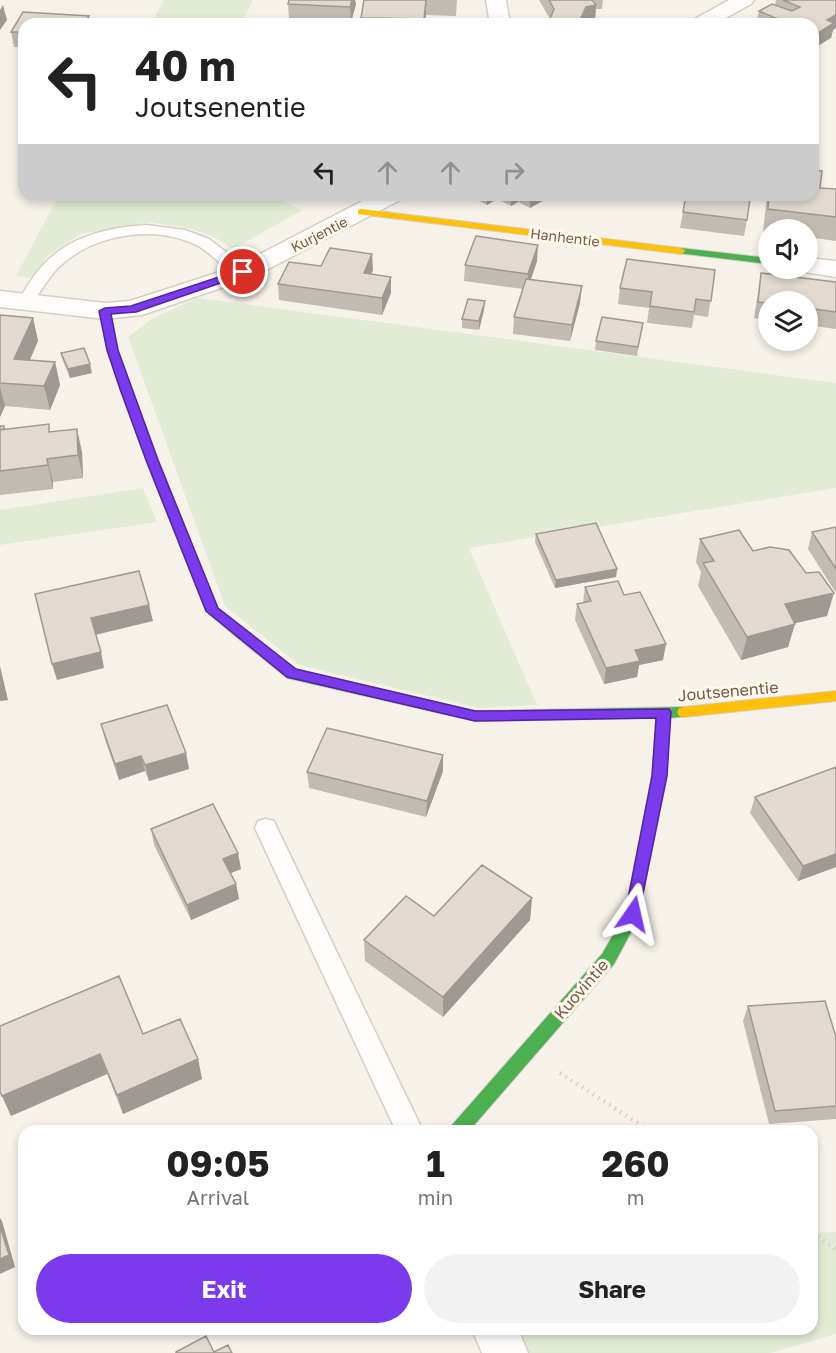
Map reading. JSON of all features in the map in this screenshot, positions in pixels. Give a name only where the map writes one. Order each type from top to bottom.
[{"type":"street","points":[[496,0],[499,18]]},
{"type":"street","points":[[711,18],[744,0]]},
{"type":"street","name":"Kurjentie","points":[[0,299],[105,311],[133,309],[243,272],[381,201]]},
{"type":"street","name":"Hanhentie","points":[[361,212],[758,260]]},
{"type":"street","points":[[818,267],[836,269]]},
{"type":"street","name":"Joutsenentie","points":[[105,311],[112,350],[212,611],[292,674],[475,716],[693,712],[836,696]]},
{"type":"street","name":"Kuovintie","points":[[463,1125],[608,959],[633,914],[659,776],[664,712]]},
{"type":"street","points":[[498,1335],[506,1353]]},
{"type":"lane","points":[[26,301],[56,261],[87,240],[142,229],[177,233],[203,242],[243,272]]},
{"type":"lane","points":[[266,828],[407,1125]]},
{"type":"path","points":[[527,1052],[641,1125]]},
{"type":"path","points":[[818,1238],[836,1249]]},
{"type":"green space","points":[[164,0],[253,0],[244,18],[154,18]]},
{"type":"green space","points":[[56,201],[282,201],[303,210],[233,249],[214,237],[188,228],[148,222],[81,234],[48,255],[33,278],[16,276]]},
{"type":"green space","points":[[198,298],[836,383],[836,488],[469,548],[537,705],[478,708],[299,665],[225,606],[128,337],[153,318]]},
{"type":"green space","points":[[143,488],[157,522],[0,545],[0,510]]},
{"type":"green space","points":[[836,1232],[836,1334],[770,1353],[505,1353],[498,1335],[818,1335],[818,1233]]},
{"type":"building","points":[[289,0],[352,0],[350,7],[288,4]]},
{"type":"building","points":[[364,0],[426,0],[424,18],[361,18]]},
{"type":"building","points":[[549,0],[592,0],[596,5],[586,7],[581,18],[550,18],[554,9]]},
{"type":"building","points":[[783,0],[836,0],[836,15],[827,20],[834,23],[819,32],[819,18],[776,18],[759,11],[772,4],[792,11],[800,7]]},
{"type":"building","points":[[23,12],[89,16],[88,18],[19,18]]},
{"type":"building","points":[[18,20],[18,32],[11,32]]},
{"type":"building","points":[[819,171],[822,171],[820,188],[836,189],[836,217],[768,209],[769,201],[819,201]]},
{"type":"building","points":[[685,201],[750,201],[747,220],[683,212]]},
{"type":"building","points":[[476,236],[538,245],[528,274],[465,265]]},
{"type":"building","points":[[330,248],[372,254],[364,273],[391,277],[382,298],[278,284],[289,262],[321,266]]},
{"type":"building","points":[[627,259],[715,270],[711,301],[696,299],[694,312],[650,306],[652,292],[620,288]]},
{"type":"building","points":[[526,279],[582,286],[572,325],[514,317]]},
{"type":"building","points":[[760,279],[811,279],[836,282],[836,312],[818,310],[818,291],[759,291]]},
{"type":"building","points":[[468,299],[485,301],[479,321],[462,319]]},
{"type":"building","points":[[0,315],[33,318],[14,359],[55,362],[44,386],[0,383]]},
{"type":"building","points":[[602,317],[643,323],[638,347],[596,341]]},
{"type":"building","points":[[84,348],[90,364],[68,369],[61,353]]},
{"type":"building","points":[[49,424],[49,432],[77,429],[78,455],[47,459],[48,465],[0,471],[0,430]]},
{"type":"building","points":[[596,523],[617,569],[556,580],[536,534]]},
{"type":"building","points":[[836,527],[836,569],[812,532]]},
{"type":"building","points":[[739,530],[753,551],[770,547],[789,550],[806,573],[819,572],[834,593],[785,604],[795,624],[747,637],[703,563],[714,561],[700,539]]},
{"type":"building","points":[[139,571],[149,605],[91,618],[101,652],[52,664],[35,594]]},
{"type":"building","points":[[618,581],[624,595],[640,592],[666,644],[635,650],[640,661],[606,668],[577,604],[591,601],[585,587]]},
{"type":"building","points":[[167,705],[186,753],[145,765],[141,756],[115,764],[101,724]]},
{"type":"building","points":[[327,728],[443,755],[427,801],[307,772]]},
{"type":"building","points":[[836,767],[836,854],[803,866],[755,797]]},
{"type":"building","points":[[213,804],[238,853],[223,859],[236,884],[187,905],[151,829]]},
{"type":"building","points":[[482,865],[532,898],[443,997],[364,940],[406,896],[434,916]]},
{"type":"building","points":[[119,976],[143,1034],[180,1019],[198,1059],[117,1095],[100,1054],[2,1096],[0,1092],[0,1026]]},
{"type":"building","points":[[825,1001],[836,1037],[836,1106],[775,1111],[748,1006]]},
{"type":"building","points":[[0,1226],[9,1255],[0,1259]]},
{"type":"building","points":[[206,1336],[214,1352],[228,1345],[232,1353],[176,1353],[176,1352]]},
{"type":"traffic: fast","points":[[681,251],[758,260]]},
{"type":"traffic: fast","points":[[239,632],[292,674],[475,716],[684,712]]},
{"type":"traffic: fast","points":[[463,1125],[608,959],[633,914],[659,776],[664,712]]},
{"type":"traffic: slow","points":[[361,212],[681,251]]},
{"type":"traffic: slow","points":[[105,311],[112,350],[152,460],[212,611],[239,632]]},
{"type":"traffic: slow","points":[[684,712],[836,696]]},
{"type":"route","points":[[243,272],[133,309],[105,311],[112,350],[152,460],[212,611],[292,674],[475,716],[664,712],[659,776],[633,914]]}]
